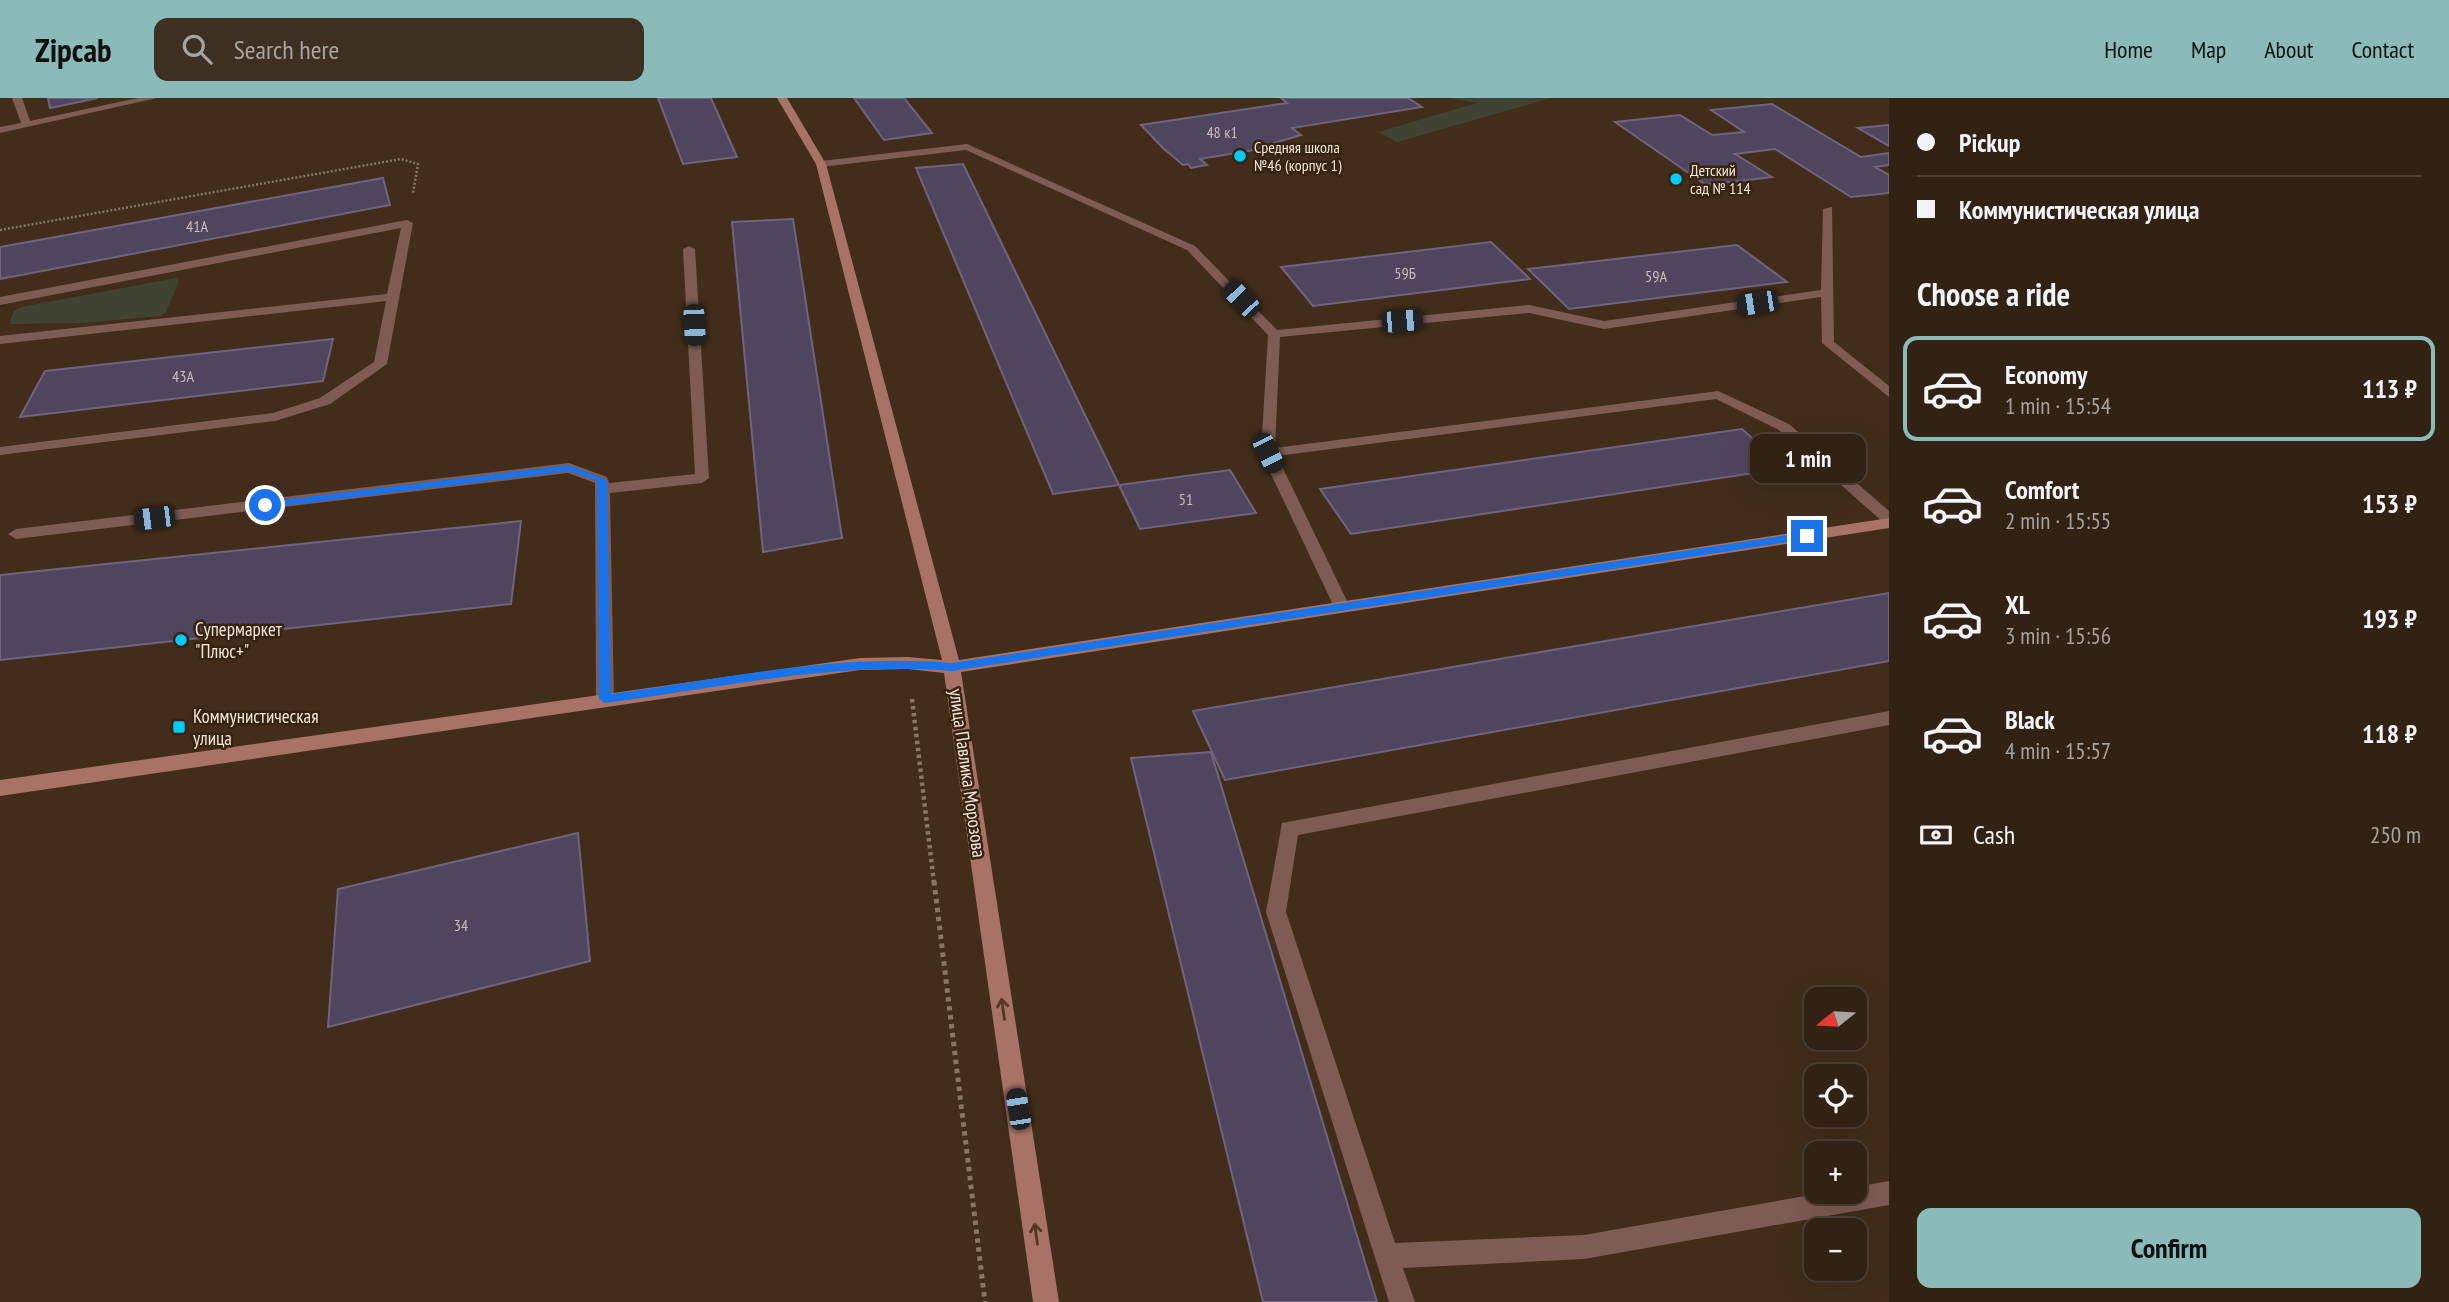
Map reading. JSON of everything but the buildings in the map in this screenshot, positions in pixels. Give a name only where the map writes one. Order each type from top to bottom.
[{"type":"street","name":"улица Павлика Морозова","points":[[782,98],[821,164],[952,667],[1046,1302]]},
{"type":"street","points":[[0,788],[860,664],[908,663],[952,667],[1889,521]]},
{"type":"lane","points":[[17,98],[26,124]]},
{"type":"lane","points":[[0,130],[152,98]]},
{"type":"lane","points":[[821,164],[967,147],[1191,248],[1274,334],[1268,453],[1342,607]]},
{"type":"lane","points":[[1828,209],[1828,344],[1889,393]]},
{"type":"lane","points":[[0,301],[407,223],[380,364],[325,401],[275,417],[0,451]]},
{"type":"lane","points":[[602,489],[702,478],[689,249]]},
{"type":"lane","points":[[1274,334],[1530,309],[1604,325],[1827,293]]},
{"type":"lane","points":[[0,340],[393,297]]},
{"type":"lane","points":[[1268,453],[1718,395],[1784,427],[1889,521]]},
{"type":"lane","points":[[16,534],[569,468],[602,480],[605,699]]},
{"type":"lane","points":[[1402,1302],[1276,912],[1289,829],[1889,718]]},
{"type":"lane","points":[[1387,1256],[1584,1247],[1889,1193]]},
{"type":"path","points":[[0,230],[401,159],[418,164],[407,223]]},
{"type":"path","points":[[908,663],[985,1302]]},
{"type":"green space","points":[[1451,98],[1551,98],[1397,142],[1378,132],[1477,103]]},
{"type":"green space","points":[[176,278],[179,281],[166,312],[160,316],[84,323],[11,324],[14,311],[21,307]]},
{"type":"place","name":"Средняя школа №46 (корпус 1)","points":[[1240,156]]},
{"type":"place","name":"Детский сад № 114","points":[[1676,179]]},
{"type":"place","name":"Супермаркет \"Плюс+\"","points":[[181,640]]},
{"type":"place","name":"Коммунистическая улица","points":[[179,727]]},
{"type":"route","points":[[265,505],[569,468],[602,480],[605,699],[860,664],[908,663],[952,667],[1807,536]]}]
